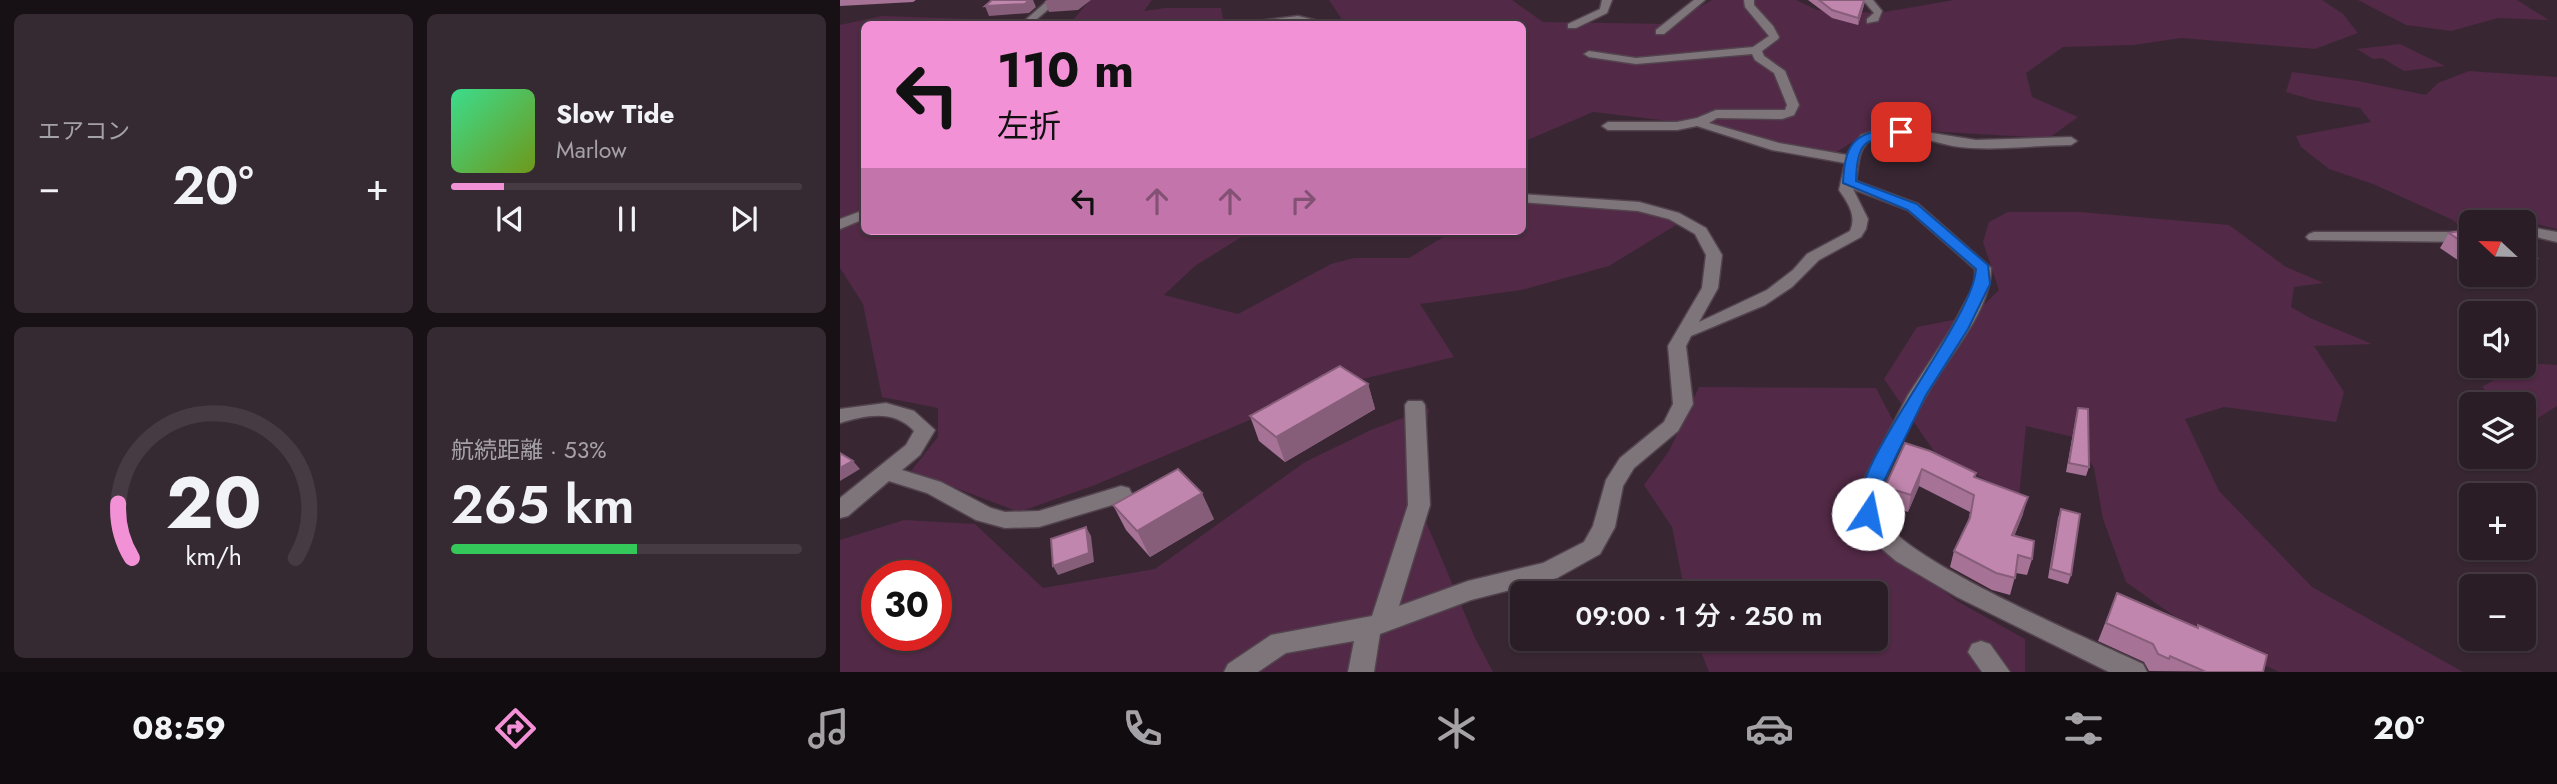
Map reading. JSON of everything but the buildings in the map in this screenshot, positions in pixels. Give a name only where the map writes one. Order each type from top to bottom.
[{"type":"street","points":[[1036,2],[1049,4],[1069,0]]},
{"type":"street","points":[[1572,26],[1604,11],[1607,0]]},
{"type":"street","points":[[1660,32],[1698,0]]},
{"type":"street","points":[[1589,54],[1636,61],[1756,50],[1774,37],[1772,30],[1754,14],[1747,2],[1749,0]]},
{"type":"street","points":[[1868,0],[1879,13],[1870,21]]},
{"type":"street","points":[[1029,21],[1049,4]]},
{"type":"street","points":[[1282,21],[1309,21]]},
{"type":"street","points":[[1608,125],[1677,127],[1703,121],[1707,116],[1716,114],[1790,112],[1793,104],[1779,71],[1759,58],[1756,50]]},
{"type":"street","points":[[1703,121],[1703,125],[1710,128],[1777,147],[1850,160]]},
{"type":"street","points":[[1684,333],[1731,317],[1758,303],[1798,273],[1813,257],[1855,236],[1860,226],[1860,215],[1846,190],[1850,183],[1850,160],[1861,142],[1872,134],[1913,133],[1970,143],[2071,141]]},
{"type":"street","points":[[1850,183],[1913,207],[1983,268],[1983,284],[1960,329],[1917,395],[1868,493],[1868,514],[1882,536],[1904,555],[1965,590],[2134,672]]},
{"type":"street","points":[[1237,672],[1280,643],[1376,626],[1468,591],[1549,571],[1592,548],[1604,527],[1613,485],[1627,463],[1671,426],[1683,404],[1677,346],[1700,311],[1715,279],[1715,248],[1698,228],[1671,215],[1637,205],[1526,198]]},
{"type":"street","points":[[840,225],[861,215]]},
{"type":"street","points":[[2536,233],[2557,237]]},
{"type":"street","points":[[2314,237],[2459,237]]},
{"type":"street","points":[[1361,672],[1419,505],[1415,405]]},
{"type":"street","points":[[840,416],[881,408],[917,419],[925,430],[913,450],[840,510]]},
{"type":"street","points":[[886,473],[934,487],[984,514],[1005,520],[1039,519],[1121,494]]},
{"type":"street","points":[[1981,652],[1997,672]]},
{"type":"shaded area","points":[[1090,0],[1152,0],[1144,11],[1166,8],[1221,8],[1223,21],[1066,21],[1073,20]]},
{"type":"shaded area","points":[[1329,0],[1512,0],[1543,22],[1670,24],[1712,0],[1796,0],[1817,10],[1879,13],[1954,0],[2322,0],[2343,14],[2358,33],[2315,49],[2181,38],[2134,45],[2063,47],[2026,73],[2032,97],[2078,117],[2049,138],[1874,128],[1829,157],[1703,125],[1593,112],[1526,141],[1526,21],[1343,21]]},
{"type":"shaded area","points":[[2358,0],[2517,0],[2549,20],[2498,18],[2451,31],[2406,25]]},
{"type":"shaded area","points":[[882,16],[1029,21],[861,21],[861,235],[1245,235],[1195,266],[1164,295],[1238,314],[1331,264],[1354,258],[1409,258],[1446,235],[1526,235],[1526,201],[1600,204],[1663,215],[1676,225],[1609,266],[1521,290],[1420,304],[1454,357],[1329,387],[1095,485],[1019,512],[911,471],[938,437],[938,408],[882,397],[863,304],[840,268],[840,25]]},
{"type":"shaded area","points":[[2400,44],[2445,66],[2404,71],[2382,58],[2373,59],[2357,49]]},
{"type":"shaded area","points":[[2469,71],[2557,77],[2557,229],[2536,224],[2536,210],[2459,210],[2459,226],[2453,220],[2373,184],[2329,169],[2301,147],[2296,136],[2371,122],[2360,108],[2313,100],[2286,92],[2292,72],[2358,81],[2426,95],[2438,83]]},
{"type":"shaded area","points":[[2008,212],[2080,212],[2229,225],[2286,267],[2324,283],[2294,287],[2291,307],[2310,318],[2372,344],[2314,346],[2344,392],[2336,422],[2224,407],[2185,419],[2219,491],[2312,587],[2463,672],[2279,672],[2199,634],[2126,582],[2103,519],[2094,468],[2074,437],[2026,426],[2019,497],[1936,454],[1884,379],[1917,327],[1973,316],[1999,290],[1983,242],[1989,222]]},
{"type":"shaded area","points":[[2536,364],[2557,365],[2557,406],[2536,419],[2536,392],[2487,392],[2482,387],[2497,378],[2536,378]]},
{"type":"shaded area","points":[[1699,387],[1876,388],[1899,432],[1873,463],[1901,559],[1957,601],[2025,639],[2025,672],[1709,672],[1701,651],[1888,651],[1888,581],[1683,581],[1672,527],[1644,485],[1669,451]]},
{"type":"shaded area","points":[[1429,408],[1419,505],[1475,638],[1493,672],[840,672],[840,540],[904,520],[975,524],[1043,588],[1155,569],[1305,462],[1371,430]]},
{"type":"route","points":[[1868,514],[1868,493],[1917,395],[1960,329],[1983,284],[1983,268],[1913,207],[1850,183],[1850,160],[1861,142],[1872,134],[1901,132]]}]
